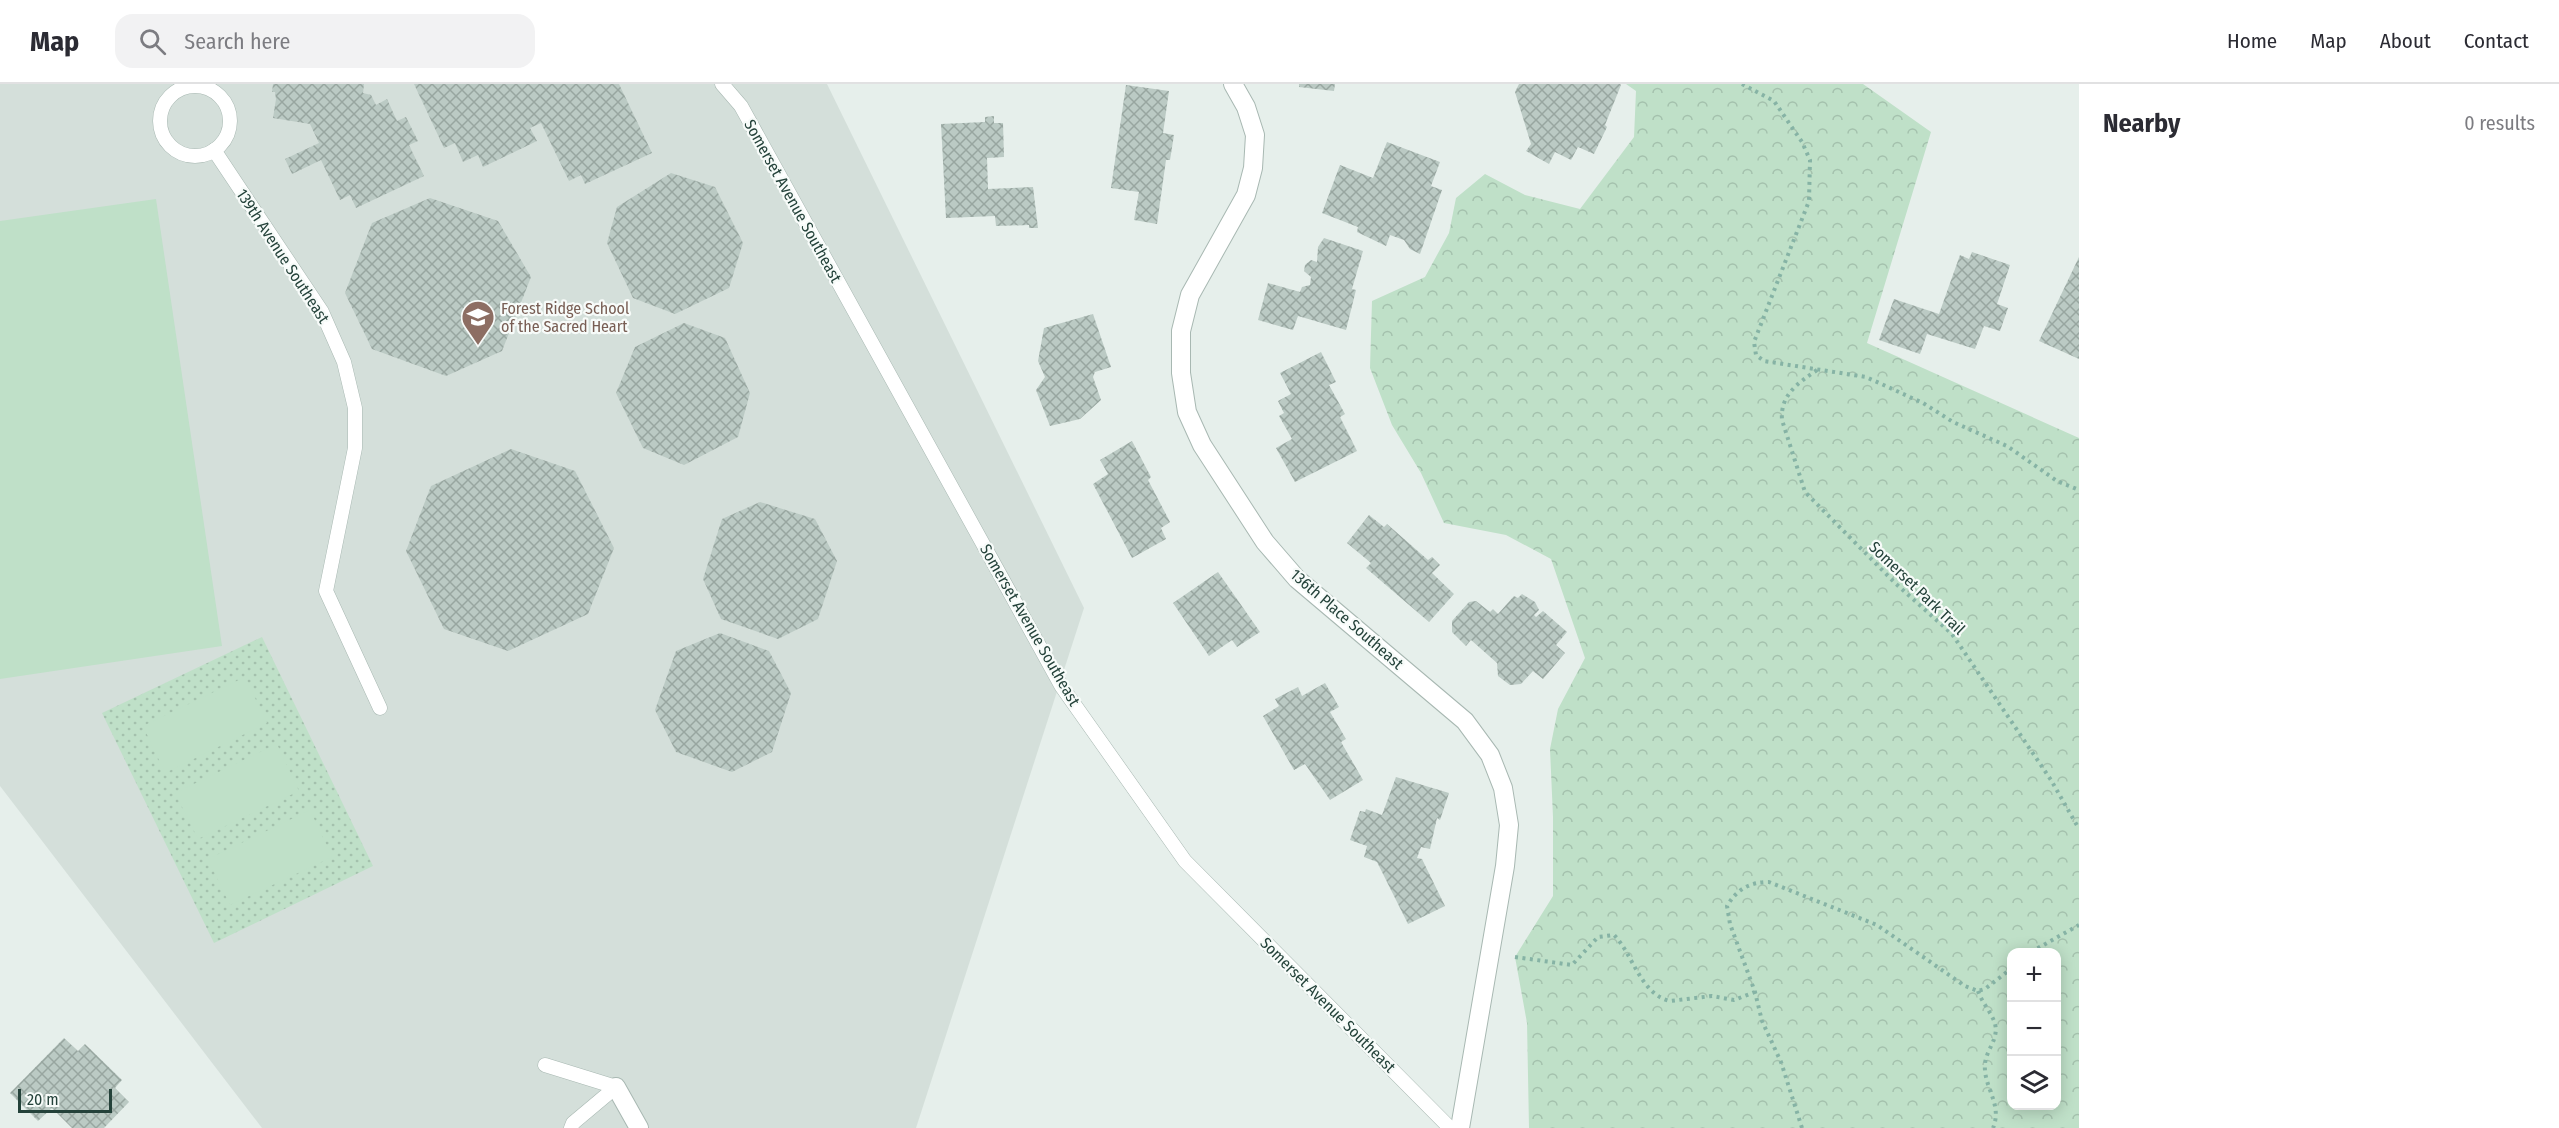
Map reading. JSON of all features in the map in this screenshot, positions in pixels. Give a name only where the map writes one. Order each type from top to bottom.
[{"type":"street","name":"136th Place Southeast","points":[[1233,84],[1246,107],[1255,135],[1254,168],[1246,195],[1190,295],[1181,331],[1180,373],[1187,412],[1202,445],[1265,542],[1297,579],[1466,721],[1490,755],[1503,788],[1509,825],[1505,866],[1460,1128]]},
{"type":"street","points":[[616,1086],[639,1128]]},
{"type":"lane","name":"Somerset Avenue Southeast","points":[[722,84],[741,106],[1062,687],[1185,861],[1450,1128]]},
{"type":"lane","points":[[178,88],[208,88],[225,102],[230,123],[228,134],[214,150],[191,156],[170,145],[162,129],[162,111],[178,88]]},
{"type":"lane","name":"139th Avenue Southeast","points":[[214,150],[322,312],[344,362],[355,408],[355,448],[326,591],[380,708]]},
{"type":"lane","points":[[545,1065],[616,1086]]},
{"type":"lane","points":[[571,1128],[573,1123],[616,1086]]},
{"type":"path","points":[[1742,84],[1774,101],[1802,142],[1810,160],[1809,201],[1754,342],[1756,355],[1764,361],[1866,377],[1923,403],[1953,422],[2017,452],[2057,481],[2079,490]]},
{"type":"path","name":"Somerset Park Trail","points":[[1818,369],[1795,386],[1782,403],[1782,420],[1805,492],[1895,583],[1952,634],[2051,780],[2079,829]]},
{"type":"path","points":[[1802,1128],[1781,1062],[1762,1021],[1755,992],[1730,924],[1727,906],[1743,887],[1755,882],[1769,882],[1877,925],[1953,980],[1978,991],[1985,989],[2007,972]]},
{"type":"path","points":[[2038,948],[2079,925]]},
{"type":"path","points":[[1515,957],[1572,965],[1598,937],[1614,935],[1620,941],[1628,959],[1656,996],[1664,1000],[1712,996],[1734,1000],[1755,992]]},
{"type":"path","points":[[1978,991],[1982,1005],[1995,1024],[1995,1041],[1985,1064],[1997,1111],[1993,1128]]},
{"type":"shaded area","name":"Forest Ridge School of the Sacred Heart","points":[[0,84],[827,84],[1084,608],[916,1128],[262,1128],[0,786]]},
{"type":"green space","points":[[1626,84],[1863,84],[1931,132],[1867,343],[2079,438],[2079,1128],[1529,1128],[1527,1023],[1515,957],[1553,896],[1550,749],[1558,709],[1585,658],[1551,559],[1506,535],[1444,523],[1421,473],[1392,425],[1370,368],[1372,301],[1425,277],[1449,233],[1456,198],[1485,174],[1525,195],[1580,209],[1634,137],[1636,91]]},
{"type":"green space","points":[[156,199],[222,646],[0,679],[0,221]]},
{"type":"green space","points":[[262,637],[373,866],[214,943],[102,713]]},
{"type":"green space","points":[[245,677],[267,723],[165,773],[143,726]]},
{"type":"green space","points":[[277,744],[299,791],[198,839],[175,793]]},
{"type":"green space","points":[[310,810],[332,857],[230,905],[208,859]]},
{"type":"building","points":[[273,84],[364,84],[363,93],[371,95],[376,105],[387,99],[397,121],[406,117],[418,141],[409,145],[424,176],[356,208],[350,195],[340,200],[321,160],[292,174],[285,159],[319,143],[310,124],[273,118],[276,99],[275,92],[272,92]]},
{"type":"building","points":[[414,84],[619,84],[652,153],[585,184],[581,175],[569,181],[541,123],[530,128],[537,141],[483,167],[478,155],[463,162],[455,143],[444,148]]},
{"type":"building","points":[[1299,84],[1335,84],[1334,91],[1299,87]]},
{"type":"building","points":[[1519,84],[1620,84],[1605,125],[1607,127],[1594,154],[1578,147],[1571,160],[1555,152],[1549,164],[1526,151],[1531,144],[1515,92]]},
{"type":"building","points":[[1126,85],[1169,91],[1163,133],[1174,135],[1170,160],[1166,160],[1157,224],[1134,220],[1139,192],[1111,188]]},
{"type":"building","points":[[994,116],[994,123],[1003,123],[1004,157],[987,158],[988,189],[1033,187],[1038,228],[1029,228],[1029,225],[996,226],[995,216],[946,218],[941,124],[985,122],[985,117]]},
{"type":"building","points":[[1387,142],[1440,162],[1431,186],[1442,190],[1420,254],[1410,249],[1404,240],[1390,235],[1386,246],[1357,232],[1358,227],[1322,213],[1340,165],[1373,178]]},
{"type":"building","points":[[671,173],[715,187],[743,243],[729,288],[675,314],[633,298],[607,243],[617,207]]},
{"type":"building","points":[[430,198],[498,221],[531,277],[502,351],[446,376],[372,349],[345,293],[372,223]]},
{"type":"building","points":[[1324,238],[1363,251],[1352,289],[1356,290],[1346,330],[1298,316],[1293,330],[1258,320],[1268,283],[1300,292],[1302,287],[1310,285],[1311,277],[1304,271],[1305,265],[1311,260],[1317,262],[1318,247]]},
{"type":"building","points":[[1972,252],[2010,265],[1997,304],[2008,308],[2000,331],[1984,326],[1975,349],[1927,334],[1920,354],[1879,340],[1894,299],[1939,314],[1960,255],[1969,259]]},
{"type":"building","points":[[2079,257],[2079,359],[2039,341]]},
{"type":"building","points":[[1093,314],[1111,367],[1095,372],[1093,377],[1101,400],[1080,419],[1050,426],[1036,390],[1045,377],[1038,361],[1044,328]]},
{"type":"building","points":[[684,323],[725,338],[750,393],[738,437],[684,465],[643,448],[616,393],[635,347]]},
{"type":"building","points":[[1321,352],[1336,382],[1329,385],[1345,414],[1340,417],[1357,451],[1295,482],[1276,448],[1292,439],[1279,416],[1284,413],[1278,401],[1291,394],[1280,373]]},
{"type":"building","points":[[1132,441],[1151,477],[1148,480],[1170,522],[1161,528],[1166,539],[1132,558],[1093,484],[1108,474],[1100,460]]},
{"type":"building","points":[[511,449],[575,471],[614,548],[588,614],[508,651],[444,629],[406,551],[431,486]]},
{"type":"building","points":[[760,502],[815,519],[837,561],[818,619],[778,639],[721,619],[703,579],[722,519]]},
{"type":"building","points":[[1369,515],[1384,527],[1387,524],[1428,560],[1432,557],[1440,565],[1432,573],[1454,594],[1429,622],[1366,568],[1371,563],[1347,543]]},
{"type":"building","points":[[1218,572],[1260,632],[1237,647],[1232,640],[1209,656],[1173,603]]},
{"type":"building","points":[[1522,594],[1535,602],[1539,610],[1534,615],[1536,617],[1543,611],[1567,632],[1556,645],[1565,653],[1543,679],[1533,671],[1521,684],[1510,685],[1498,676],[1497,663],[1471,640],[1466,646],[1452,632],[1452,621],[1469,602],[1476,601],[1490,612],[1493,609],[1498,614],[1514,596],[1518,598]]},
{"type":"building","points":[[720,633],[769,651],[791,693],[772,752],[732,772],[676,752],[655,710],[676,651]]},
{"type":"building","points":[[1325,683],[1339,707],[1330,712],[1346,739],[1341,742],[1363,780],[1330,800],[1305,764],[1294,770],[1263,716],[1279,706],[1275,699],[1298,687],[1302,696]]},
{"type":"building","points":[[1396,777],[1449,793],[1440,820],[1437,818],[1430,849],[1421,847],[1417,858],[1422,859],[1445,906],[1408,924],[1377,862],[1364,857],[1367,846],[1350,840],[1360,811],[1365,812],[1366,809],[1382,815]]},
{"type":"building","points":[[64,1038],[78,1051],[85,1044],[122,1080],[115,1088],[129,1102],[104,1128],[72,1128],[52,1108],[38,1121],[10,1093]]},
{"type":"place","name":"Forest Ridge School of the Sacred Heart","points":[[478,346]]}]
